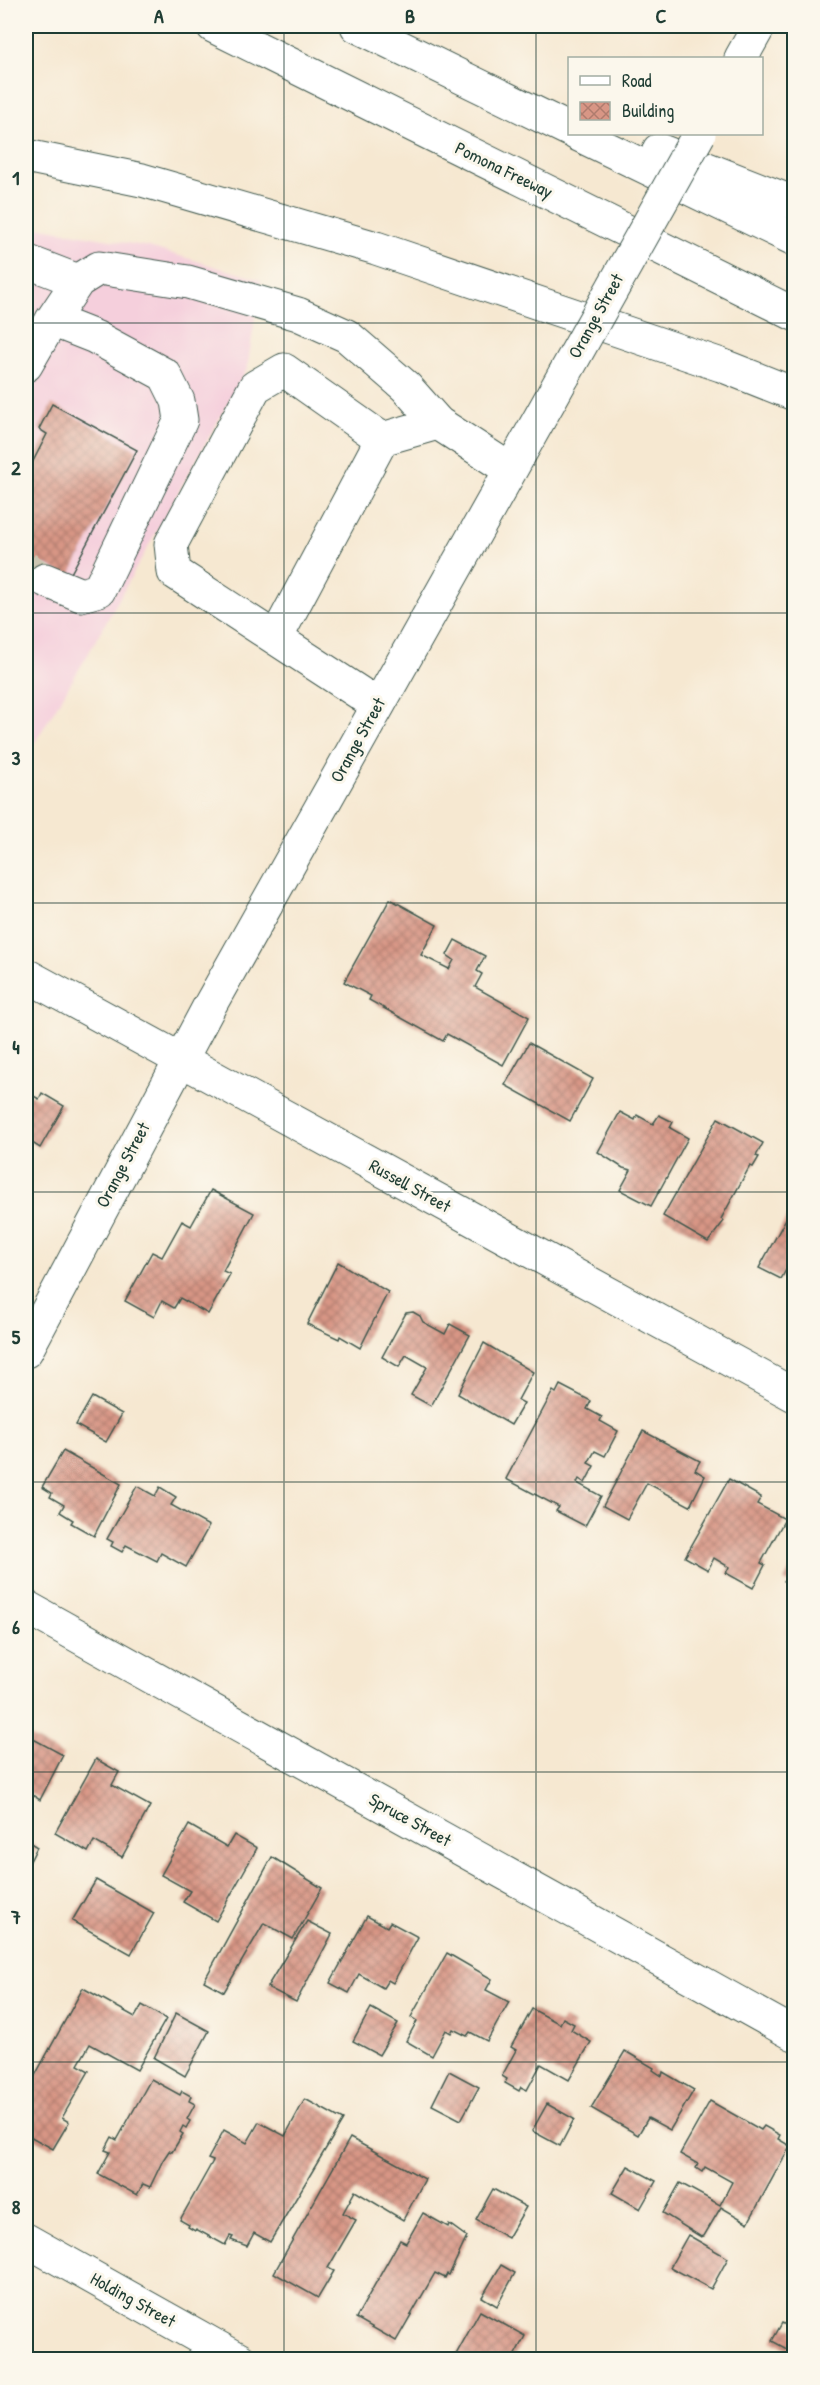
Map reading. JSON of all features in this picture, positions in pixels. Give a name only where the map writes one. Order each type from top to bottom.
[{"type":"main road","name":"Pomona Freeway","points":[[213,26],[795,314]]},
{"type":"main road","points":[[357,26],[568,129]]},
{"type":"main road","points":[[411,52],[568,113]]},
{"type":"main road","points":[[579,135],[795,239]]},
{"type":"main road","points":[[621,135],[795,203]]},
{"type":"main road","name":"Orange Street","points":[[26,1351],[179,1060],[509,468],[564,375],[698,135]]},
{"type":"main road","points":[[26,156],[142,180],[376,248],[721,365],[795,394]]},
{"type":"main road","points":[[26,261],[78,281]]},
{"type":"main road","points":[[34,339],[78,281],[99,268],[188,282],[298,314],[347,336],[406,387],[438,423],[509,468]]},
{"type":"main road","points":[[34,339],[95,337],[165,375],[178,401],[181,420],[99,590],[81,595],[45,580]]},
{"type":"main road","points":[[378,705],[174,572],[171,544],[255,387],[284,370],[382,439]]},
{"type":"main road","points":[[276,638],[382,439],[438,423]]},
{"type":"main road","name":"Russell Street","points":[[26,975],[795,1395]]},
{"type":"main road","name":"Spruce Street","points":[[26,1607],[795,2034]]},
{"type":"main road","name":"Holding Street","points":[[26,2240],[240,2360]]},
{"type":"shaded area","points":[[26,225],[149,247],[261,280],[247,369],[87,656],[26,757]]},
{"type":"building","points":[[52,404],[137,450],[69,577],[46,564],[26,603],[26,475],[47,434],[39,429]]},
{"type":"building","points":[[390,899],[437,925],[421,955],[449,969],[454,960],[447,955],[455,940],[485,956],[477,971],[482,974],[475,987],[529,1017],[503,1065],[447,1034],[443,1041],[369,1000],[371,996],[344,982]]},
{"type":"building","points":[[529,1043],[593,1079],[570,1121],[505,1085]]},
{"type":"building","points":[[26,1092],[39,1099],[42,1093],[64,1106],[40,1148],[26,1139]]},
{"type":"building","points":[[620,1112],[635,1120],[637,1115],[653,1124],[659,1115],[673,1122],[670,1128],[688,1138],[651,1206],[620,1190],[631,1170],[623,1168],[598,1152]]},
{"type":"building","points":[[718,1118],[763,1143],[756,1156],[759,1157],[753,1167],[750,1166],[721,1219],[724,1221],[708,1242],[663,1216]]},
{"type":"building","points":[[211,1190],[254,1213],[223,1271],[230,1274],[208,1314],[180,1298],[174,1308],[162,1301],[154,1317],[125,1301],[152,1252],[162,1257],[182,1221],[191,1226]]},
{"type":"building","points":[[787,1217],[794,1221],[794,1271],[793,1273],[786,1270],[781,1279],[759,1268]]},
{"type":"building","points":[[338,1262],[388,1292],[360,1348],[340,1336],[339,1339],[307,1324]]},
{"type":"building","points":[[413,1312],[420,1316],[423,1322],[445,1334],[450,1324],[470,1335],[431,1406],[411,1395],[427,1367],[406,1355],[399,1367],[382,1357],[406,1313]]},
{"type":"building","points":[[484,1343],[533,1372],[518,1400],[524,1403],[511,1425],[458,1394]]},
{"type":"building","points":[[560,1385],[591,1401],[587,1409],[602,1417],[600,1421],[618,1431],[605,1456],[595,1451],[588,1463],[594,1466],[585,1483],[579,1479],[577,1483],[601,1496],[585,1526],[556,1511],[559,1507],[506,1479],[553,1391],[556,1393]]},
{"type":"building","points":[[92,1397],[122,1414],[106,1442],[76,1425]]},
{"type":"building","points":[[643,1431],[700,1461],[695,1470],[705,1476],[690,1506],[647,1483],[627,1519],[603,1506]]},
{"type":"building","points":[[63,1451],[121,1484],[94,1536],[71,1523],[73,1520],[60,1512],[64,1505],[50,1497],[52,1493],[42,1487]]},
{"type":"building","points":[[729,1479],[761,1497],[757,1504],[785,1519],[761,1563],[765,1565],[753,1588],[726,1573],[729,1567],[714,1558],[708,1570],[685,1557]]},
{"type":"building","points":[[137,1486],[155,1496],[160,1487],[176,1497],[171,1505],[209,1526],[186,1567],[161,1553],[157,1561],[126,1545],[122,1552],[111,1546],[113,1542],[107,1539]]},
{"type":"building","points":[[794,1561],[794,1586],[784,1581]]},
{"type":"building","points":[[26,1735],[63,1755],[40,1800],[26,1791]]},
{"type":"building","points":[[96,1759],[119,1772],[112,1785],[150,1806],[122,1857],[94,1841],[88,1852],[55,1833]]},
{"type":"building","points":[[189,1825],[227,1847],[234,1835],[257,1848],[216,1921],[183,1902],[190,1891],[161,1875]]},
{"type":"building","points":[[26,1840],[37,1847],[26,1869]]},
{"type":"building","points":[[272,1857],[322,1888],[293,1939],[264,1923],[224,1992],[204,1981]]},
{"type":"building","points":[[96,1880],[154,1913],[131,1954],[72,1921]]},
{"type":"building","points":[[367,1916],[387,1927],[390,1922],[418,1937],[393,1983],[388,1980],[383,1988],[359,1974],[349,1993],[330,1983]]},
{"type":"building","points":[[307,1921],[332,1934],[296,2002],[267,1987]]},
{"type":"building","points":[[447,1953],[492,1979],[486,1990],[509,2002],[487,2041],[470,2032],[467,2036],[453,2029],[451,2033],[446,2030],[432,2056],[406,2041],[417,2021],[411,2017]]},
{"type":"building","points":[[83,1988],[135,2017],[142,2005],[166,2019],[137,2070],[90,2044],[78,2065],[89,2071],[62,2118],[69,2122],[53,2149],[26,2134],[26,2092]]},
{"type":"building","points":[[371,2008],[398,2023],[379,2055],[353,2041]]},
{"type":"building","points":[[532,2009],[560,2024],[563,2018],[574,2024],[571,2030],[591,2042],[569,2080],[541,2064],[527,2090],[521,2087],[519,2091],[505,2083],[507,2079],[502,2076],[516,2050],[511,2047]]},
{"type":"building","points":[[176,2013],[209,2031],[185,2076],[154,2058]]},
{"type":"building","points":[[625,2051],[654,2068],[653,2070],[662,2076],[663,2072],[694,2090],[670,2130],[648,2118],[638,2135],[591,2108]]},
{"type":"building","points":[[449,2071],[479,2087],[461,2120],[432,2105]]},
{"type":"building","points":[[151,2079],[180,2095],[182,2091],[191,2096],[189,2101],[195,2104],[187,2119],[190,2121],[186,2128],[183,2126],[180,2132],[183,2134],[172,2152],[169,2151],[163,2160],[150,2187],[143,2184],[137,2195],[98,2174],[110,2152],[105,2150],[112,2137],[117,2140]]},
{"type":"building","points":[[305,2099],[343,2120],[270,2242],[254,2233],[247,2246],[231,2240],[233,2237],[230,2236],[225,2245],[196,2229],[195,2231],[180,2220],[213,2161],[208,2159],[224,2130],[247,2143],[259,2122],[285,2136]]},
{"type":"building","points":[[710,2101],[761,2130],[764,2126],[780,2135],[778,2139],[790,2146],[748,2223],[721,2207],[704,2236],[701,2237],[663,2213],[680,2183],[720,2205],[732,2182],[705,2167],[702,2172],[696,2168],[698,2164],[680,2154]]},
{"type":"building","points":[[547,2104],[574,2119],[560,2146],[532,2131]]},
{"type":"building","points":[[350,2138],[425,2179],[403,2220],[355,2191],[343,2213],[356,2220],[328,2268],[334,2271],[318,2298],[274,2273]]},
{"type":"building","points":[[628,2166],[656,2181],[640,2209],[612,2193]]},
{"type":"building","points":[[493,2189],[526,2207],[508,2238],[476,2220]]},
{"type":"building","points":[[423,2213],[448,2227],[449,2224],[467,2237],[449,2275],[447,2274],[445,2278],[435,2273],[396,2341],[356,2318],[400,2240],[406,2243]]},
{"type":"building","points":[[688,2235],[728,2258],[711,2289],[670,2267]]},
{"type":"building","points":[[501,2265],[515,2273],[497,2306],[482,2297]]},
{"type":"building","points":[[480,2311],[525,2336],[512,2360],[453,2360]]},
{"type":"building","points":[[782,2323],[794,2329],[794,2353],[772,2341]]},
{"type":"tunnel","points":[[26,568],[45,580]]}]
